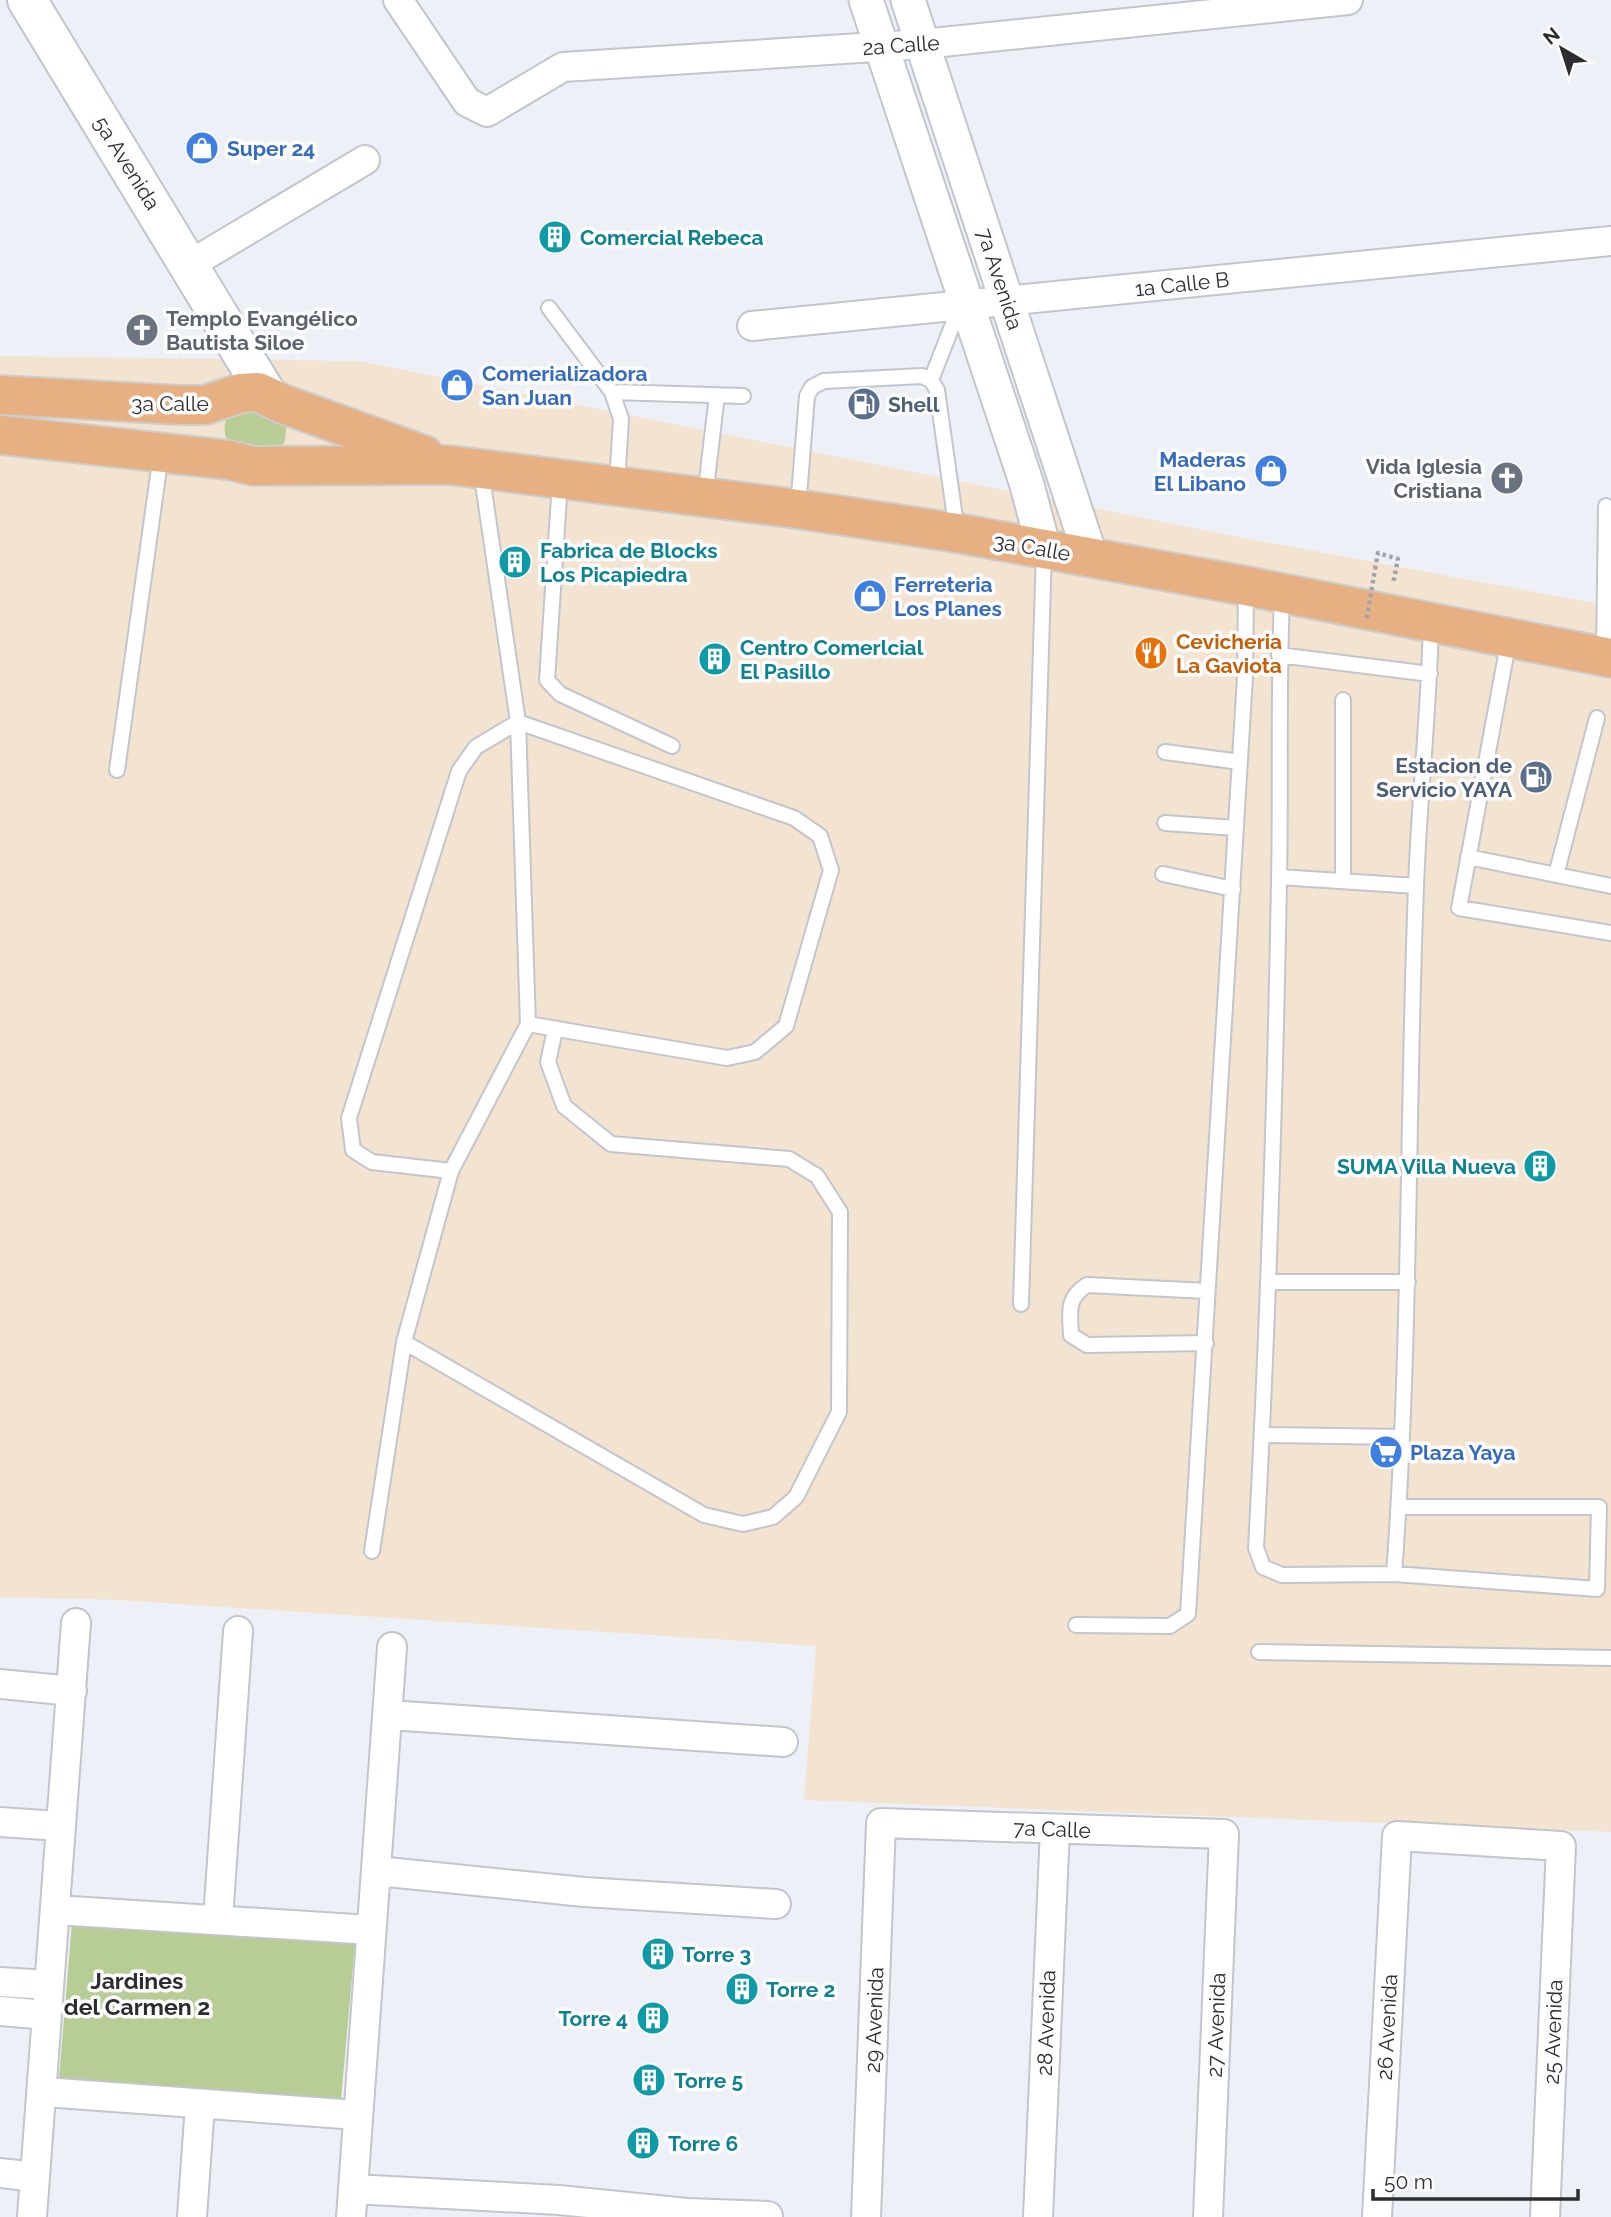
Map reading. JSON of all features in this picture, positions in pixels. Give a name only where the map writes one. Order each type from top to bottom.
[{"type":"main road","name":"5a Avenida","points":[[27,0],[274,399]]},
{"type":"main road","name":"5a Avenida","points":[[181,405],[211,393],[227,374],[231,357],[227,326]]},
{"type":"main road","name":"3a Calle","points":[[0,396],[181,405],[220,402],[251,391],[465,467]]},
{"type":"main road","points":[[264,464],[285,453],[293,440],[294,424],[274,399]]},
{"type":"main road","name":"3a Calle","points":[[0,435],[229,460],[253,466],[465,467],[798,509],[957,533],[1607,657]]},
{"type":"street","name":"2a Calle","points":[[398,0],[467,102],[487,112],[563,67],[923,44],[1348,0]]},
{"type":"street","name":"7a Avenida","points":[[866,0],[964,305],[1027,485],[1044,549]]},
{"type":"street","name":"7a Avenida","points":[[908,0],[1091,558]]},
{"type":"street","points":[[189,265],[365,160]]},
{"type":"street","name":"1a Calle B","points":[[752,326],[1611,241]]},
{"type":"street","points":[[32,2217],[44,2092],[59,1826],[76,1623]]},
{"type":"street","points":[[218,1919],[238,1631]]},
{"type":"street","points":[[351,2217],[392,1647]]},
{"type":"street","points":[[0,1684],[72,1691]]},
{"type":"street","points":[[389,1716],[783,1742]]},
{"type":"street","points":[[0,1822],[59,1826]]},
{"type":"street","name":"7a Calle","points":[[881,1823],[1224,1834]]},
{"type":"street","name":"29 Avenida","points":[[866,2217],[881,1823]]},
{"type":"street","name":"28 Avenida","points":[[1038,2217],[1055,1829]]},
{"type":"street","name":"27 Avenida","points":[[1208,2217],[1224,1834]]},
{"type":"street","name":"25 Avenida","points":[[1397,1836],[1561,1846],[1545,2217]]},
{"type":"street","name":"26 Avenida","points":[[1377,2217],[1397,1836]]},
{"type":"street","points":[[377,1871],[571,1891],[776,1904]]},
{"type":"street","points":[[56,1910],[371,1930]]},
{"type":"street","points":[[0,1982],[49,1985]]},
{"type":"street","points":[[0,2011],[47,2015]]},
{"type":"street","points":[[44,2092],[357,2115]]},
{"type":"street","points":[[192,2217],[200,2105]]},
{"type":"street","points":[[0,2174],[36,2177]]},
{"type":"street","points":[[353,2189],[508,2208],[559,2200],[687,2215],[768,2216]]},
{"type":"lane","points":[[931,380],[964,305]]},
{"type":"lane","points":[[549,308],[612,392],[621,419],[617,486]]},
{"type":"lane","points":[[798,509],[807,396],[812,387],[824,381],[922,376],[931,380],[937,390],[957,533]]},
{"type":"lane","points":[[612,392],[743,396]]},
{"type":"lane","points":[[705,499],[717,395]]},
{"type":"lane","points":[[117,770],[161,453]]},
{"type":"lane","points":[[372,1552],[404,1342],[451,1171],[528,1024],[519,722],[465,467]]},
{"type":"lane","points":[[560,480],[547,680],[560,694],[672,746]]},
{"type":"lane","points":[[1606,506],[1607,657]]},
{"type":"lane","points":[[1021,1304],[1044,549]]},
{"type":"lane","points":[[1264,590],[1279,655],[1279,877],[1270,1282],[1256,1548],[1264,1567],[1282,1575],[1394,1574],[1597,1589],[1599,1507],[1399,1507]]},
{"type":"lane","points":[[1076,1625],[1170,1626],[1188,1614],[1240,762],[1264,590]]},
{"type":"lane","points":[[1394,1574],[1408,1282],[1416,886],[1431,622]]},
{"type":"lane","points":[[1510,637],[1459,908],[1611,933]]},
{"type":"lane","points":[[1279,655],[1430,674]]},
{"type":"lane","points":[[1343,700],[1343,881]]},
{"type":"lane","points":[[1556,875],[1597,718]]},
{"type":"lane","points":[[451,1171],[372,1162],[353,1150],[349,1118],[458,771],[476,747],[519,722],[794,818],[820,836],[831,870],[786,1026],[755,1052],[727,1058],[528,1024]]},
{"type":"lane","points":[[1165,752],[1240,762]]},
{"type":"lane","points":[[1165,823],[1236,828]]},
{"type":"lane","points":[[1468,857],[1611,886]]},
{"type":"lane","points":[[1163,874],[1233,889]]},
{"type":"lane","points":[[1279,877],[1416,886]]},
{"type":"lane","points":[[404,1342],[704,1515],[743,1524],[773,1517],[796,1497],[839,1412],[840,1212],[817,1176],[789,1159],[611,1144],[564,1106],[548,1062],[555,1030]]},
{"type":"lane","points":[[1270,1282],[1408,1282]]},
{"type":"lane","points":[[1206,1343],[1087,1345],[1071,1335],[1070,1301],[1075,1292],[1087,1285],[1207,1291]]},
{"type":"lane","points":[[1262,1435],[1402,1437]]},
{"type":"lane","points":[[1259,1651],[1611,1658]]},
{"type":"path","points":[[1367,618],[1378,553],[1398,559]]},
{"type":"shaded area","points":[[0,356],[360,361],[1244,538],[1611,606],[1611,1832],[804,1800],[816,1646],[117,1600],[0,1597]]},
{"type":"green space","points":[[238,401],[287,421],[285,441],[278,450],[231,448],[225,435],[225,423]]},
{"type":"green space","name":"Jardines del Carmen 2","points":[[72,1922],[355,1944],[341,2100],[59,2078]]},
{"type":"place","name":"Super 24","points":[[202,148]]},
{"type":"place","name":"Comercial Rebeca","points":[[555,237]]},
{"type":"place","name":"Templo Evangélico Bautista Siloe","points":[[142,330]]},
{"type":"place","name":"Comerializadora San Juan","points":[[457,385]]},
{"type":"place","name":"Shell","points":[[864,404]]},
{"type":"place","name":"Maderas El Libano","points":[[1271,471]]},
{"type":"place","name":"Vida Iglesia Cristiana","points":[[1507,478]]},
{"type":"place","name":"Fabrica de Blocks Los Picapiedra","points":[[515,562]]},
{"type":"place","name":"Ferreteria Los Planes","points":[[870,596]]},
{"type":"place","name":"Cevicheria La Gaviota","points":[[1151,653]]},
{"type":"place","name":"Centro Comerlcial El Pasillo","points":[[715,659]]},
{"type":"place","name":"Estacion de Servicio YAYA","points":[[1536,777]]},
{"type":"place","name":"SUMA Villa Nueva","points":[[1540,1166]]},
{"type":"place","name":"Plaza Yaya","points":[[1386,1452]]},
{"type":"place","name":"Torre 3","points":[[658,1954]]},
{"type":"place","name":"Torre 2","points":[[742,1989]]},
{"type":"place","name":"Torre 4","points":[[653,2018]]},
{"type":"place","name":"Torre 5","points":[[649,2080]]},
{"type":"place","name":"Torre 6","points":[[643,2143]]},
{"type":"district","name":"Jardines del Carmen 2","points":[[137,1993]]}]
